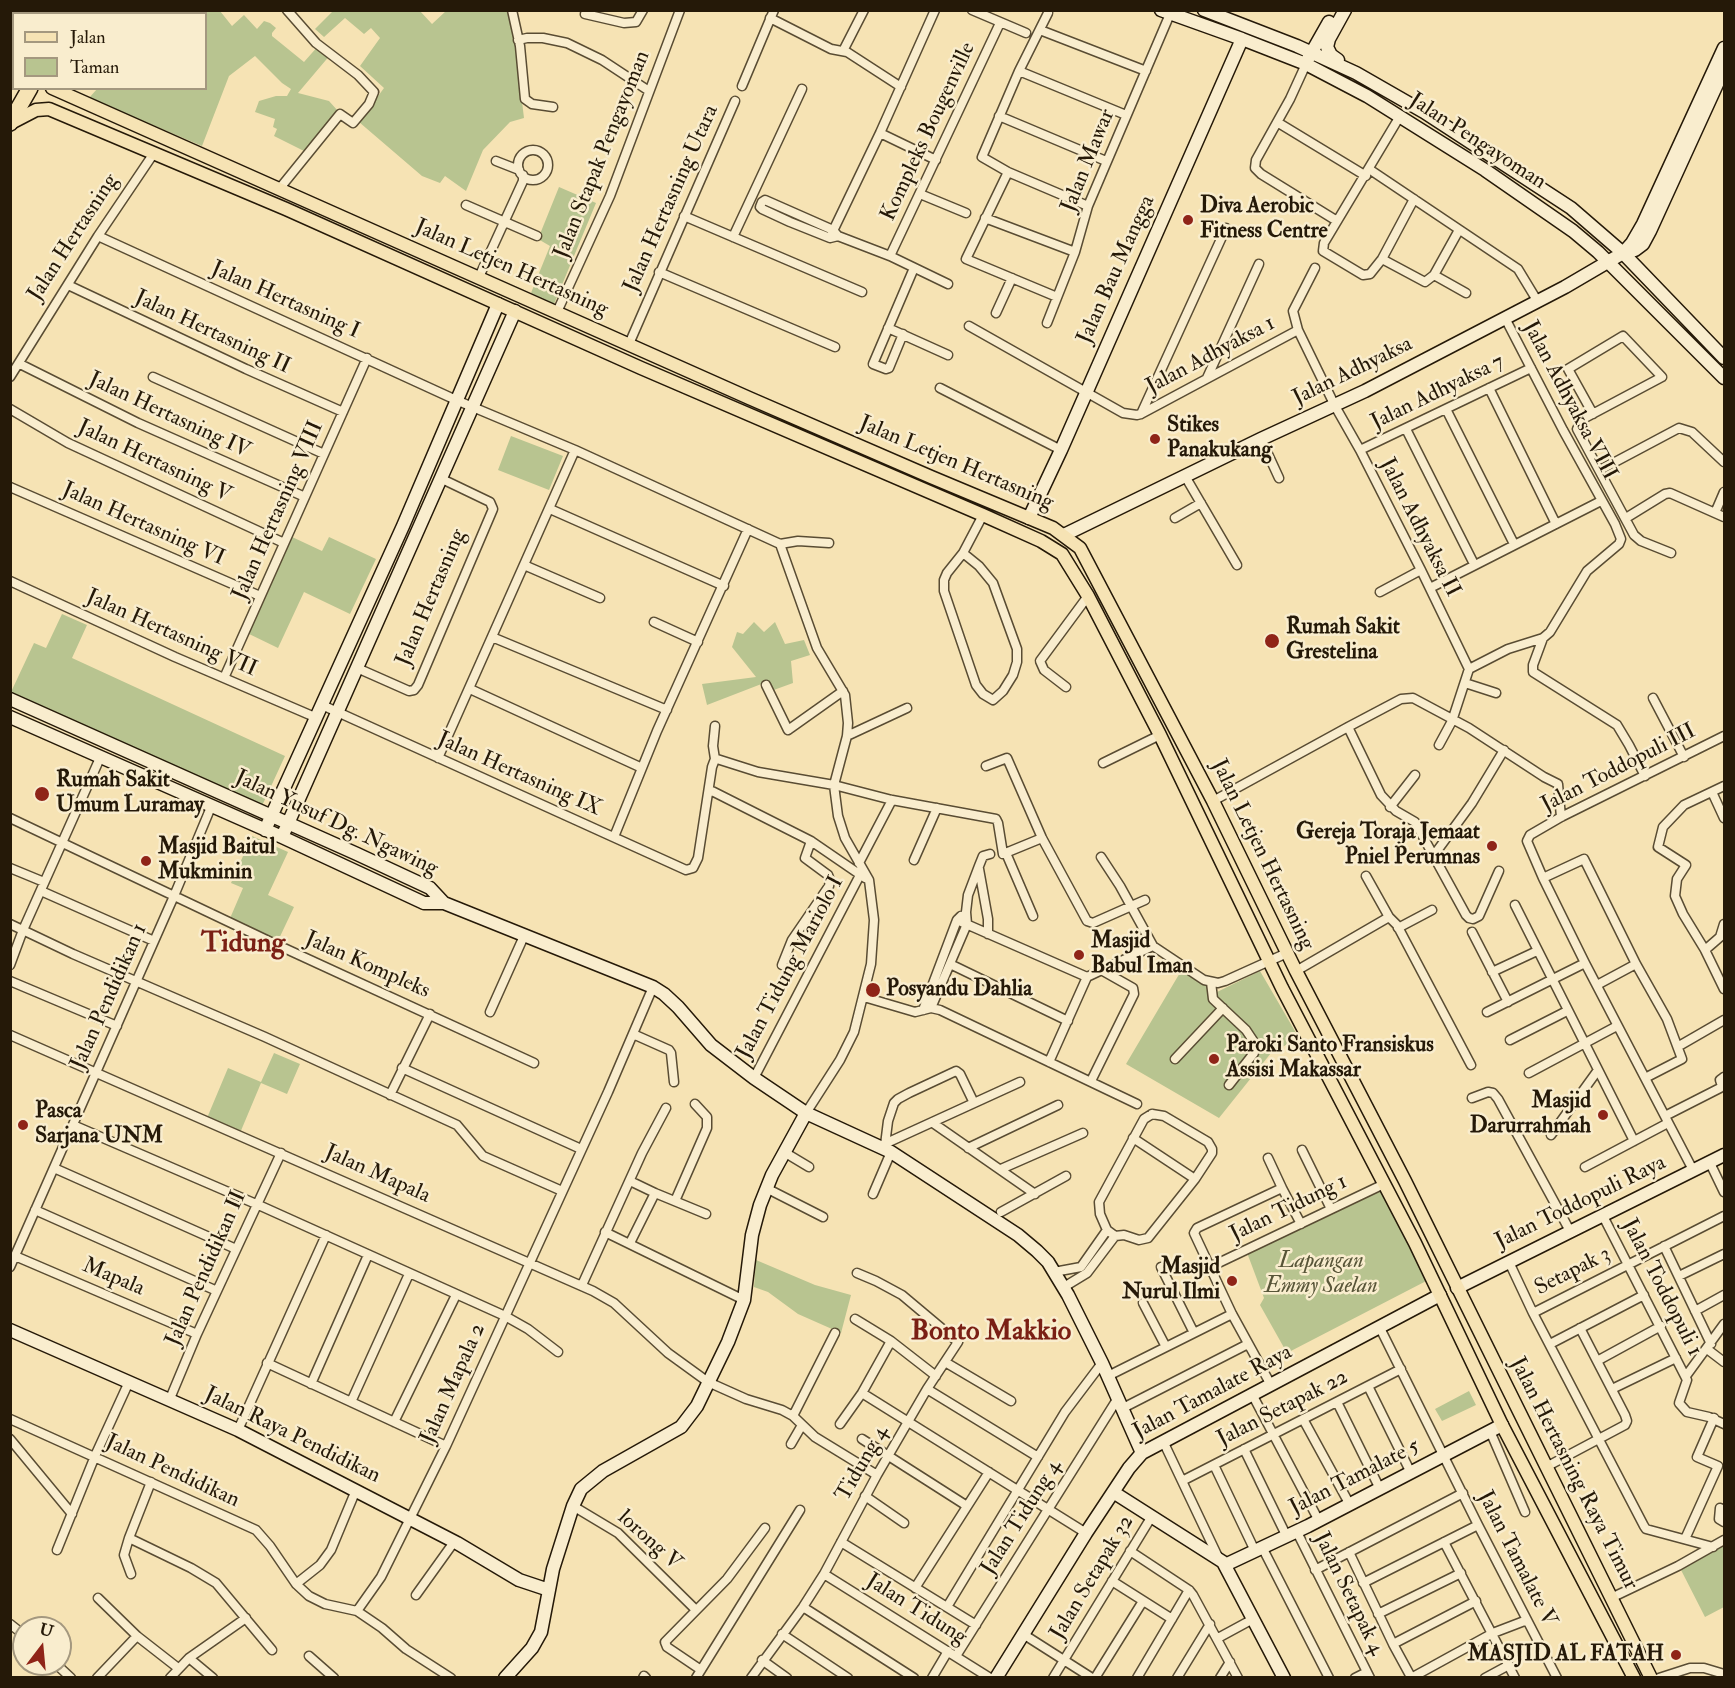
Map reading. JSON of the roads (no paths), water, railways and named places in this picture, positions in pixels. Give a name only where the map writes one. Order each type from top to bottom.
[{"type":"highway","points":[[10,106],[20,90]]},
{"type":"highway","points":[[11,123],[29,90]]},
{"type":"main road","name":"Jalan Letjen Hertasning","points":[[57,90],[749,398],[1065,535],[1080,548],[1088,562],[1194,764],[1457,1288]]},
{"type":"main road","name":"Jalan Letjen Hertasning","points":[[11,123],[36,110],[50,109],[983,515],[1056,549],[1069,562],[1160,735],[1269,962],[1440,1295]]},
{"type":"main road","points":[[381,252],[387,237]]},
{"type":"main road","points":[[743,412],[749,398]]},
{"type":"main road","points":[[1178,772],[1194,764]]},
{"type":"main road","points":[[1342,1104],[1360,1094]]},
{"type":"main road","name":"Jalan Hertasning Raya Timur","points":[[1457,1288],[1651,1677]]},
{"type":"main road","name":"Jalan Hertasning Raya Timur","points":[[1440,1295],[1496,1428],[1555,1525],[1634,1677]]},
{"type":"main road","points":[[1555,1525],[1570,1514]]},
{"type":"street","points":[[279,188],[340,114],[353,123],[369,104],[374,92],[358,75],[316,44],[287,10]]},
{"type":"street","points":[[512,10],[525,99],[532,104],[553,107]]},
{"type":"street","points":[[585,14],[624,23],[636,22],[643,10]]},
{"type":"street","name":"Jalan Stapak Pengayoman","points":[[557,312],[609,196],[680,10]]},
{"type":"street","points":[[843,51],[864,10]]},
{"type":"street","name":"Kompleks Bougenville","points":[[935,10],[854,185],[834,235],[890,256],[948,284]]},
{"type":"street","points":[[972,10],[1026,33]]},
{"type":"street","name":"Jalan Pengayoman","points":[[1204,10],[1309,58],[1467,159],[1573,231],[1609,261],[1725,378]]},
{"type":"street","points":[[1335,10],[1256,160],[1255,168],[1337,221]]},
{"type":"street","points":[[1345,10],[1327,47],[1331,55],[1356,73]]},
{"type":"street","name":"Jalan Pengayoman","points":[[1166,12],[1242,39],[1356,73],[1398,96],[1571,208],[1623,253],[1725,358]]},
{"type":"street","name":"Jalan Mawar","points":[[1047,323],[1075,252],[1088,206],[1146,71],[1166,12]]},
{"type":"street","points":[[1048,13],[981,156],[1008,171],[1088,206]]},
{"type":"street","points":[[742,86],[772,14],[833,50],[843,51],[901,87]]},
{"type":"street","name":"Kompleks Bougenville","points":[[890,256],[1000,23]]},
{"type":"street","points":[[1040,30],[1146,71]]},
{"type":"street","points":[[518,40],[543,38],[567,43],[602,60],[649,91]]},
{"type":"street","name":"Jalan Bau Mangga","points":[[1029,518],[1242,39]]},
{"type":"street","name":"Jalan Adhyaksa","points":[[1623,253],[1637,235],[1725,48]]},
{"type":"street","name":"Jalan Adhyaksa","points":[[1065,535],[1261,439],[1335,406],[1538,302],[1623,253],[1635,250],[1647,238],[1725,69]]},
{"type":"street","points":[[1019,71],[1126,115]]},
{"type":"street","points":[[733,237],[802,89]]},
{"type":"street","name":"Jalan Hertasning Utara","points":[[628,344],[735,101]]},
{"type":"street","points":[[999,116],[1106,161]]},
{"type":"street","points":[[1400,116],[1324,243],[1325,253],[1363,275],[1370,274],[1382,259],[1414,199]]},
{"type":"street","points":[[1277,122],[1414,199],[1518,269],[1538,302]]},
{"type":"street","points":[[880,133],[936,160]]},
{"type":"street","points":[[1467,159],[1476,145]]},
{"type":"street","name":"Jalan Hertasning","points":[[10,377],[98,236],[154,153]]},
{"type":"street","points":[[479,277],[523,181],[521,173],[496,161]]},
{"type":"street","points":[[1008,171],[966,259],[1057,297]]},
{"type":"street","points":[[920,194],[966,213]]},
{"type":"street","points":[[765,200],[834,235],[762,209],[760,205],[765,200]]},
{"type":"street","points":[[466,206],[537,236]]},
{"type":"street","points":[[684,216],[862,292]]},
{"type":"street","points":[[986,218],[1075,252]]},
{"type":"street","points":[[969,326],[1123,413],[1141,414],[1226,228]]},
{"type":"street","points":[[1382,259],[1422,281],[1428,280],[1434,275],[1459,230]]},
{"type":"street","name":"Jalan Hertasning I","points":[[98,236],[456,400],[575,450],[780,544]]},
{"type":"street","points":[[1207,379],[1259,264]]},
{"type":"street","points":[[903,334],[889,368],[875,365],[873,363],[914,268]]},
{"type":"street","points":[[1298,330],[1293,311],[1315,268]]},
{"type":"street","points":[[659,272],[835,347]]},
{"type":"street","points":[[1434,275],[1466,293]]},
{"type":"street","points":[[996,313],[1012,278]]},
{"type":"street","name":"Jalan Hertasning II","points":[[68,285],[343,412]]},
{"type":"street","points":[[265,830],[426,472],[498,303]]},
{"type":"street","points":[[282,837],[516,311]]},
{"type":"street","name":"Jalan Adhyaksa VIII","points":[[1505,318],[1563,430],[1589,474],[1601,501]]},
{"type":"street","points":[[888,328],[948,355]]},
{"type":"street","name":"Jalan Adhyaksa 1","points":[[1141,414],[1298,330]]},
{"type":"street","name":"Jalan Adhyaksa II","points":[[1298,330],[1469,669]]},
{"type":"street","points":[[1593,414],[1568,369],[1623,336],[1662,377],[1593,414],[1580,422],[1577,429],[1636,538],[1671,554]]},
{"type":"street","points":[[476,354],[493,361]]},
{"type":"street","name":"Jalan Hertasning VIII","points":[[224,678],[367,358]]},
{"type":"street","name":"Jalan Hertasning IV","points":[[20,364],[138,423],[305,497]]},
{"type":"street","name":"Jalan Adhyaksa 7","points":[[1360,450],[1531,368]]},
{"type":"street","points":[[153,377],[324,454]]},
{"type":"street","points":[[940,388],[1061,450]]},
{"type":"street","points":[[1489,388],[1556,524]]},
{"type":"street","name":"Jalan Hertasning V","points":[[10,409],[68,443],[284,543]]},
{"type":"street","points":[[1446,409],[1514,544]]},
{"type":"street","points":[[1600,470],[1679,428],[1692,432],[1725,462]]},
{"type":"street","points":[[1406,429],[1474,564]]},
{"type":"street","points":[[1261,439],[1279,478]]},
{"type":"street","points":[[438,758],[575,450]]},
{"type":"street","points":[[1185,476],[1237,565]]},
{"type":"street","name":"Jalan Hertasning","points":[[357,668],[409,691],[414,690],[418,685],[493,509],[490,502],[442,479]]},
{"type":"street","name":"Jalan Hertasning VI","points":[[10,487],[260,596]]},
{"type":"street","points":[[1715,513],[1725,492]]},
{"type":"street","points":[[1626,518],[1665,494],[1725,517]]},
{"type":"street","points":[[1430,588],[1601,501],[1620,534],[1620,541],[1587,571],[1550,632],[1543,638],[1508,649],[1469,669],[1452,721],[1439,745]]},
{"type":"street","points":[[1175,518],[1201,503]]},
{"type":"street","points":[[550,509],[724,586]]},
{"type":"street","points":[[963,552],[980,566],[993,583],[1017,649],[1017,662],[1013,675],[1003,692],[993,700],[982,694],[976,685],[944,591],[944,580],[963,552],[983,515]]},
{"type":"street","points":[[614,837],[667,710],[748,529]]},
{"type":"street","points":[[505,1677],[539,1638],[553,1569],[573,1506],[581,1489],[592,1479],[681,1427],[697,1406],[728,1342],[744,1300],[754,1222],[766,1188],[806,1113],[848,1045],[864,997],[874,938],[872,896],[869,880],[841,828],[834,785],[847,736],[847,710],[843,691],[817,648],[780,544],[798,541],[829,543]]},
{"type":"street","points":[[524,565],[600,598]]},
{"type":"street","points":[[1380,592],[1421,570]]},
{"type":"street","name":"Jalan Hertasning VII","points":[[10,581],[317,718]]},
{"type":"street","points":[[1065,687],[1044,670],[1040,661],[1088,596]]},
{"type":"street","points":[[654,622],[698,642]]},
{"type":"street","points":[[492,638],[667,710]]},
{"type":"street","points":[[1543,638],[1533,665],[1533,672],[1617,725],[1645,776]]},
{"type":"street","points":[[1465,683],[1496,693]]},
{"type":"street","points":[[766,685],[789,730],[843,691]]},
{"type":"street","points":[[470,689],[642,768]]},
{"type":"street","points":[[1213,801],[1401,699],[1413,698],[1558,784],[1561,817]]},
{"type":"street","points":[[1653,698],[1684,757]]},
{"type":"street","name":"Jalan Yusuf Dg. Ngawing","points":[[10,699],[430,888],[444,903]]},
{"type":"street","name":"Jalan Hertasning IX","points":[[322,705],[686,870],[693,868],[698,858],[710,789]]},
{"type":"street","points":[[847,736],[907,708]]},
{"type":"street","name":"Jalan Yusuf Dg. Ngawing","points":[[10,717],[282,837],[424,903],[444,903],[653,987],[664,994],[711,1045],[754,1078],[806,1113],[885,1147],[1018,1235],[1037,1251],[1064,1287],[1102,1363],[1142,1453]]},
{"type":"street","points":[[716,726],[713,746],[715,759],[710,789],[811,841],[869,880]]},
{"type":"street","points":[[1348,727],[1381,795],[1390,807],[1415,822],[1469,918],[1479,916],[1499,871]]},
{"type":"street","points":[[1104,763],[1160,735]]},
{"type":"street","name":"Jalan Toddopuli III","points":[[1543,878],[1527,841],[1530,835],[1561,817],[1725,736]]},
{"type":"street","points":[[10,965],[42,886],[107,742]]},
{"type":"street","points":[[1434,855],[1472,803],[1504,750]]},
{"type":"street","points":[[987,766],[1007,758],[1042,838],[1087,921],[1093,923],[1145,900]]},
{"type":"street","points":[[715,759],[758,772],[834,785],[892,800],[997,820],[1004,853],[1033,916]]},
{"type":"street","points":[[1390,807],[1415,775]]},
{"type":"street","points":[[1725,786],[1683,805],[1663,827],[1658,847],[1686,865],[1677,879],[1675,896],[1725,989]]},
{"type":"street","points":[[1712,792],[1725,818]]},
{"type":"street","points":[[860,863],[892,800]]},
{"type":"street","name":"Jalan Pendidikan 1","points":[[10,1267],[154,942],[211,807]]},
{"type":"street","points":[[914,860],[937,808]]},
{"type":"street","name":"Jalan Kompleks","points":[[10,818],[534,1063]]},
{"type":"street","points":[[1004,853],[1042,838]]},
{"type":"street","points":[[782,965],[792,940],[830,880],[828,875],[804,858],[811,841]]},
{"type":"street","points":[[332,860],[338,845]]},
{"type":"street","points":[[927,1009],[967,924],[968,895],[983,856],[990,854]]},
{"type":"street","points":[[1101,857],[1153,946],[1204,980],[1225,981],[1287,953]]},
{"type":"street","points":[[1645,1078],[1680,1061],[1682,1059],[1679,1046],[1584,859],[1543,878],[1617,1026],[1693,1170]]},
{"type":"street","points":[[979,866],[988,919],[988,934]]},
{"type":"street","points":[[10,868],[154,942]]},
{"type":"street","name":"Jalan Tidung Mariolo I","points":[[754,1078],[860,875]]},
{"type":"street","points":[[1366,876],[1389,917],[1398,928],[1471,1065]]},
{"type":"street","points":[[1515,905],[1634,1140]]},
{"type":"street","points":[[1398,928],[1432,909]]},
{"type":"street","points":[[927,1009],[957,920],[966,912]]},
{"type":"street","points":[[1296,971],[1389,917]]},
{"type":"street","points":[[957,920],[1087,977]]},
{"type":"street","points":[[10,924],[457,1125],[464,1131],[476,1150],[492,1161],[562,1191]]},
{"type":"street","points":[[1705,950],[1717,941],[1725,924]]},
{"type":"street","points":[[1472,932],[1508,1002]]},
{"type":"street","points":[[490,1012],[524,936]]},
{"type":"street","points":[[1049,1062],[1087,977],[1153,946]]},
{"type":"street","points":[[1492,972],[1537,951]]},
{"type":"street","points":[[1487,1012],[1585,963]]},
{"type":"street","points":[[950,964],[1068,1021]]},
{"type":"street","points":[[1597,985],[1636,964]]},
{"type":"street","points":[[1091,1081],[1134,994],[1133,988],[1103,970]]},
{"type":"street","points":[[10,981],[117,1026]]},
{"type":"street","points":[[1211,982],[1213,999],[1252,1038],[1255,1048],[1249,1060],[1229,1085]]},
{"type":"street","name":"Jalan Mapala 2","points":[[411,1520],[530,1263],[653,987]]},
{"type":"street","points":[[864,997],[915,1012],[927,1009],[940,1010],[959,1017],[1137,1104]]},
{"type":"street","points":[[1175,1059],[1223,1008]]},
{"type":"street","points":[[1510,1040],[1567,1011]]},
{"type":"street","points":[[390,1095],[430,1014]]},
{"type":"street","points":[[1679,1046],[1725,1020]]},
{"type":"street","points":[[1529,1073],[1617,1026]]},
{"type":"street","points":[[633,1034],[669,1050],[674,1083]]},
{"type":"street","name":"Jalan Mapala","points":[[10,1035],[582,1285],[614,1303],[668,1353],[708,1382],[753,1402],[776,1407],[793,1416]]},
{"type":"street","points":[[402,1068],[581,1149]]},
{"type":"street","points":[[1551,1135],[1598,1070]]},
{"type":"street","points":[[873,1194],[894,1103],[903,1095],[956,1071],[960,1074],[974,1103]]},
{"type":"street","points":[[1585,1167],[1720,1088],[1722,1086],[1720,1080],[1725,1077]]},
{"type":"street","points":[[885,1147],[1020,1082]]},
{"type":"street","points":[[1472,1098],[1488,1092],[1493,1093],[1498,1099],[1570,1231]]},
{"type":"street","points":[[675,1201],[707,1128],[707,1117],[695,1104]]},
{"type":"street","points":[[968,1148],[1058,1105]]},
{"type":"street","points":[[582,1285],[605,1232],[666,1108]]},
{"type":"street","points":[[1158,1114],[1164,1116],[1208,1142],[1212,1153],[1195,1179],[1149,1238],[1139,1240],[1111,1233],[1100,1214],[1099,1202],[1147,1116],[1158,1114]]},
{"type":"street","points":[[933,1123],[1035,1194]]},
{"type":"street","points":[[73,1125],[505,1316],[528,1329],[558,1352]]},
{"type":"street","points":[[1001,1169],[1083,1133]]},
{"type":"street","points":[[1133,1138],[1195,1179]]},
{"type":"street","points":[[1302,1150],[1331,1209]]},
{"type":"street","points":[[784,1152],[809,1167]]},
{"type":"street","name":"Jalan Pendidikan II","points":[[169,1401],[197,1334],[281,1153]]},
{"type":"street","name":"Jalan Toddopuli Raya","points":[[1457,1288],[1725,1155]]},
{"type":"street","points":[[1268,1158],[1301,1224]]},
{"type":"street","points":[[1710,1163],[1725,1192]]},
{"type":"street","points":[[54,1168],[236,1249]]},
{"type":"street","points":[[1001,1212],[1066,1176]]},
{"type":"street","points":[[630,1181],[706,1214]]},
{"type":"street","name":"Jalan Tidung 1","points":[[1210,1267],[1384,1184]]},
{"type":"street","points":[[766,1188],[823,1217]]},
{"type":"street","points":[[1271,1385],[1232,1314],[1194,1233],[1197,1228],[1282,1188]]},
{"type":"street","points":[[630,1243],[655,1193]]},
{"type":"street","points":[[35,1210],[217,1291]]},
{"type":"street","name":"Jalan Toddopuli 1","points":[[1603,1216],[1686,1376],[1687,1384],[1679,1403],[1681,1407],[1694,1414],[1725,1424]]},
{"type":"street","name":"Setapak 3","points":[[1533,1313],[1725,1216]]},
{"type":"street","points":[[605,1232],[744,1300]]},
{"type":"street","points":[[1064,1287],[1084,1270],[1111,1233]]},
{"type":"street","points":[[238,1430],[326,1235]]},
{"type":"street","points":[[1664,1246],[1695,1311],[1709,1347],[1725,1362]]},
{"type":"street","points":[[1679,1276],[1725,1254]]},
{"type":"street","points":[[311,1384],[368,1255]]},
{"type":"street","name":"Mapala","points":[[15,1256],[197,1334]]},
{"type":"street","points":[[1509,1262],[1645,1530],[1713,1547]]},
{"type":"street","points":[[1161,1267],[1194,1333]]},
{"type":"street","points":[[1054,1272],[1084,1270]]},
{"type":"street","name":"Tidung 4","points":[[751,1677],[824,1574],[876,1475],[958,1342],[902,1295],[857,1273]]},
{"type":"street","points":[[351,1402],[409,1274]]},
{"type":"street","points":[[394,1422],[456,1294]]},
{"type":"street","name":"Jalan Tamalate Raya","points":[[996,1677],[1086,1533],[1129,1468],[1142,1453],[1440,1295]]},
{"type":"street","points":[[1550,1344],[1644,1295]]},
{"type":"street","points":[[1695,1311],[1725,1295]]},
{"type":"street","points":[[1143,1303],[1166,1347]]},
{"type":"street","points":[[1108,1376],[1232,1314]]},
{"type":"street","points":[[855,1319],[891,1341],[936,1376]]},
{"type":"street","name":"Jalan Toddopuli 1","points":[[1686,1376],[1725,1324]]},
{"type":"street","points":[[1597,1361],[1661,1326]]},
{"type":"street","name":"Jalan Tamalate V","points":[[1380,1328],[1557,1677]]},
{"type":"street","points":[[1546,1467],[1627,1422],[1580,1328]]},
{"type":"street","name":"Jalan Raya Pendidikan","points":[[10,1330],[128,1384],[238,1430],[454,1542],[519,1580],[549,1590]]},
{"type":"street","points":[[835,1333],[793,1416],[815,1437],[876,1475]]},
{"type":"street","points":[[840,1424],[862,1393],[891,1341]]},
{"type":"street","points":[[1120,1403],[1248,1344]]},
{"type":"street","points":[[1612,1389],[1676,1358]]},
{"type":"street","points":[[945,1362],[1011,1401]]},
{"type":"street","points":[[267,1363],[446,1446]]},
{"type":"street","points":[[947,1607],[1065,1412],[1102,1363]]},
{"type":"street","name":"Jalan Setapak 22","points":[[1182,1481],[1401,1369]]},
{"type":"street","points":[[57,1550],[95,1456],[128,1384]]},
{"type":"street","points":[[1368,1386],[1411,1473]]},
{"type":"street","points":[[927,1389],[1038,1457]]},
{"type":"street","points":[[862,1393],[1086,1533]]},
{"type":"street","points":[[1252,1394],[1318,1521]]},
{"type":"street","points":[[1337,1402],[1380,1489]]},
{"type":"street","name":"Jalan Tidung 4","points":[[932,1677],[976,1625],[1048,1509],[1120,1403]]},
{"type":"street","name":"Jalan Pendidikan","points":[[10,1419],[256,1530],[304,1592],[318,1602],[357,1611]]},
{"type":"street","points":[[1303,1419],[1350,1505]]},
{"type":"street","points":[[1685,1539],[1718,1466],[1696,1457],[1714,1419]]},
{"type":"street","points":[[791,1444],[802,1425]]},
{"type":"street","points":[[1496,1428],[1525,1512]]},
{"type":"street","name":"Jalan Tamalate 5","points":[[1222,1562],[1292,1534],[1496,1428]]},
{"type":"street","points":[[10,1439],[72,1514]]},
{"type":"street","points":[[862,1439],[968,1506]]},
{"type":"street","points":[[1162,1441],[1222,1562],[1284,1677]]},
{"type":"street","name":"Jalan Setapak 4","points":[[1244,1449],[1315,1570],[1368,1675]]},
{"type":"street","points":[[1214,1465],[1329,1677]]},
{"type":"street","points":[[915,1588],[989,1472]]},
{"type":"street","points":[[131,1574],[124,1558],[129,1538],[152,1482]]},
{"type":"street","points":[[296,1584],[320,1565],[331,1550],[356,1490]]},
{"type":"street","points":[[1113,1492],[1222,1562]]},
{"type":"street","points":[[1315,1570],[1462,1493]]},
{"type":"street","points":[[865,1496],[904,1523]]},
{"type":"street","name":"lorong V","points":[[573,1506],[618,1533],[696,1610]]},
{"type":"street","points":[[1720,1508],[1719,1519],[1725,1522]]},
{"type":"street","points":[[765,1528],[727,1579],[666,1640],[665,1645],[698,1675],[800,1510]]},
{"type":"street","name":"Jalan Setapak 32","points":[[1053,1677],[1152,1516]]},
{"type":"street","points":[[411,1520],[381,1577],[357,1611],[382,1628],[406,1649],[451,1677]]},
{"type":"street","points":[[1363,1583],[1478,1525]]},
{"type":"street","points":[[129,1538],[205,1575],[222,1589],[272,1650]]},
{"type":"street","points":[[1611,1598],[1678,1566],[1725,1540]]},
{"type":"street","points":[[416,1595],[454,1542]]},
{"type":"street","points":[[841,1542],[976,1625]]},
{"type":"street","points":[[1444,1542],[1515,1677]]},
{"type":"street","points":[[1130,1551],[1189,1590],[1238,1677]]},
{"type":"street","points":[[1349,1552],[1411,1677],[1493,1633],[1527,1620]]},
{"type":"street","points":[[1378,1614],[1461,1573]]},
{"type":"street","name":"Jalan Tidung","points":[[824,1574],[990,1677]]},
{"type":"street","points":[[1112,1581],[1172,1620]]},
{"type":"street","points":[[1137,1677],[1189,1590]]},
{"type":"street","points":[[98,1598],[178,1668]]},
{"type":"street","points":[[1023,1634],[1093,1677],[1143,1601]]},
{"type":"street","points":[[1393,1644],[1476,1601]]},
{"type":"street","points":[[803,1606],[914,1677]]},
{"type":"street","points":[[170,1677],[189,1658],[246,1617]]},
{"type":"street","points":[[1218,1638],[1254,1619]]},
{"type":"street","points":[[1178,1677],[1210,1624]]},
{"type":"street","points":[[782,1634],[848,1677]]},
{"type":"street","points":[[97,1677],[138,1635]]},
{"type":"street","points":[[309,1656],[333,1677]]},
{"type":"street","points":[[189,1658],[213,1677]]},
{"type":"street","points":[[762,1660],[788,1677]]},
{"type":"street","points":[[1220,1677],[1230,1662]]},
{"type":"street","points":[[1485,1677],[1509,1665]]},
{"type":"street","points":[[1659,1677],[1690,1668],[1704,1668],[1725,1674]]},
{"type":"street","points":[[1355,1677],[1368,1675]]},
{"type":"place","name":"Diva Aerobic Fitness Centre","points":[[1188,220]]},
{"type":"place","name":"Stikes Panakukang","points":[[1155,439]]},
{"type":"place","name":"Rumah Sakit Grestelina","points":[[1272,641]]},
{"type":"place","name":"Rumah Sakit Umum Luramay","points":[[42,794]]},
{"type":"place","name":"Gereja Toraja Jemaat Pniel Perumnas","points":[[1492,846]]},
{"type":"place","name":"Masjid Baitul Mukminin","points":[[146,861]]},
{"type":"place","name":"Masjid Babul Iman","points":[[1079,955]]},
{"type":"place","name":"Posyandu Dahlia","points":[[873,990]]},
{"type":"place","name":"Paroki Santo Fransiskus Assisi Makassar","points":[[1214,1059]]},
{"type":"place","name":"Masjid Darurrahmah","points":[[1603,1115]]},
{"type":"place","name":"Pasca Sarjana UNM","points":[[23,1125]]},
{"type":"place","name":"Masjid Nurul Ilmi","points":[[1232,1281]]},
{"type":"place","name":"MASJID AL FATAH","points":[[1676,1655]]},
{"type":"district","name":"Tidung","points":[[243,945]]},
{"type":"district","name":"Bonto Makkio","points":[[991,1333]]},
{"type":"park label","name":"Lapangan Emmy Saelan","points":[[1321,1274]]}]
